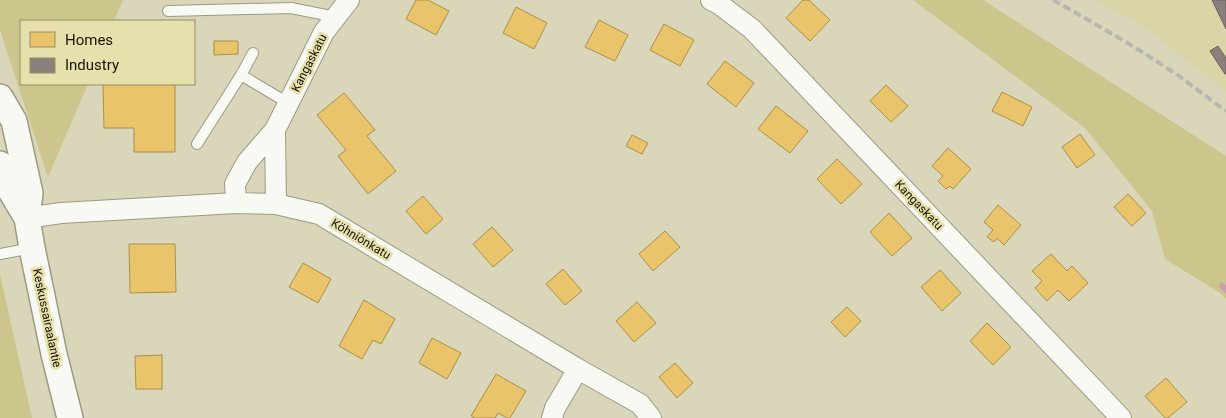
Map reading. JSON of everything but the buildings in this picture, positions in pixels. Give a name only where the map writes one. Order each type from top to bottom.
[{"type":"street","name":"Kangaskatu","points":[[236,203],[235,184],[248,162],[275,130],[324,32],[349,0]]},
{"type":"street","name":"Kangaskatu","points":[[711,0],[752,29],[1121,418]]},
{"type":"street","name":"Keskussairaalantie","points":[[0,96],[14,121],[30,193],[27,218],[32,248],[54,354],[70,418]]},
{"type":"street","name":"Kangaskatu","points":[[275,130],[276,204]]},
{"type":"street","name":"Keskussairaalantie","points":[[0,164],[3,178],[27,218]]},
{"type":"street","name":"Köhniönkatu","points":[[27,218],[61,213],[236,203],[276,204],[318,214],[640,404],[651,418]]},
{"type":"street","points":[[552,418],[554,408],[578,369]]},
{"type":"lane","points":[[168,11],[291,8],[336,17]]},
{"type":"lane","points":[[197,144],[253,53]]},
{"type":"lane","points":[[240,75],[288,103]]},
{"type":"lane","points":[[0,254],[32,248]]},
{"type":"shaded area","points":[[0,0],[123,0],[114,20],[20,20],[20,85],[88,85],[48,177],[0,30]]},
{"type":"shaded area","points":[[913,0],[983,0],[1226,156],[1226,299],[1220,293],[1165,259],[1152,211],[1085,128]]},
{"type":"shaded area","points":[[1095,0],[1226,0],[1226,91],[1148,29]]},
{"type":"shaded area","points":[[0,275],[32,418],[0,418]]},
{"type":"waterway","points":[[1222,286],[1226,290]]},
{"type":"railway","points":[[1053,0],[1161,64],[1226,111]]}]
